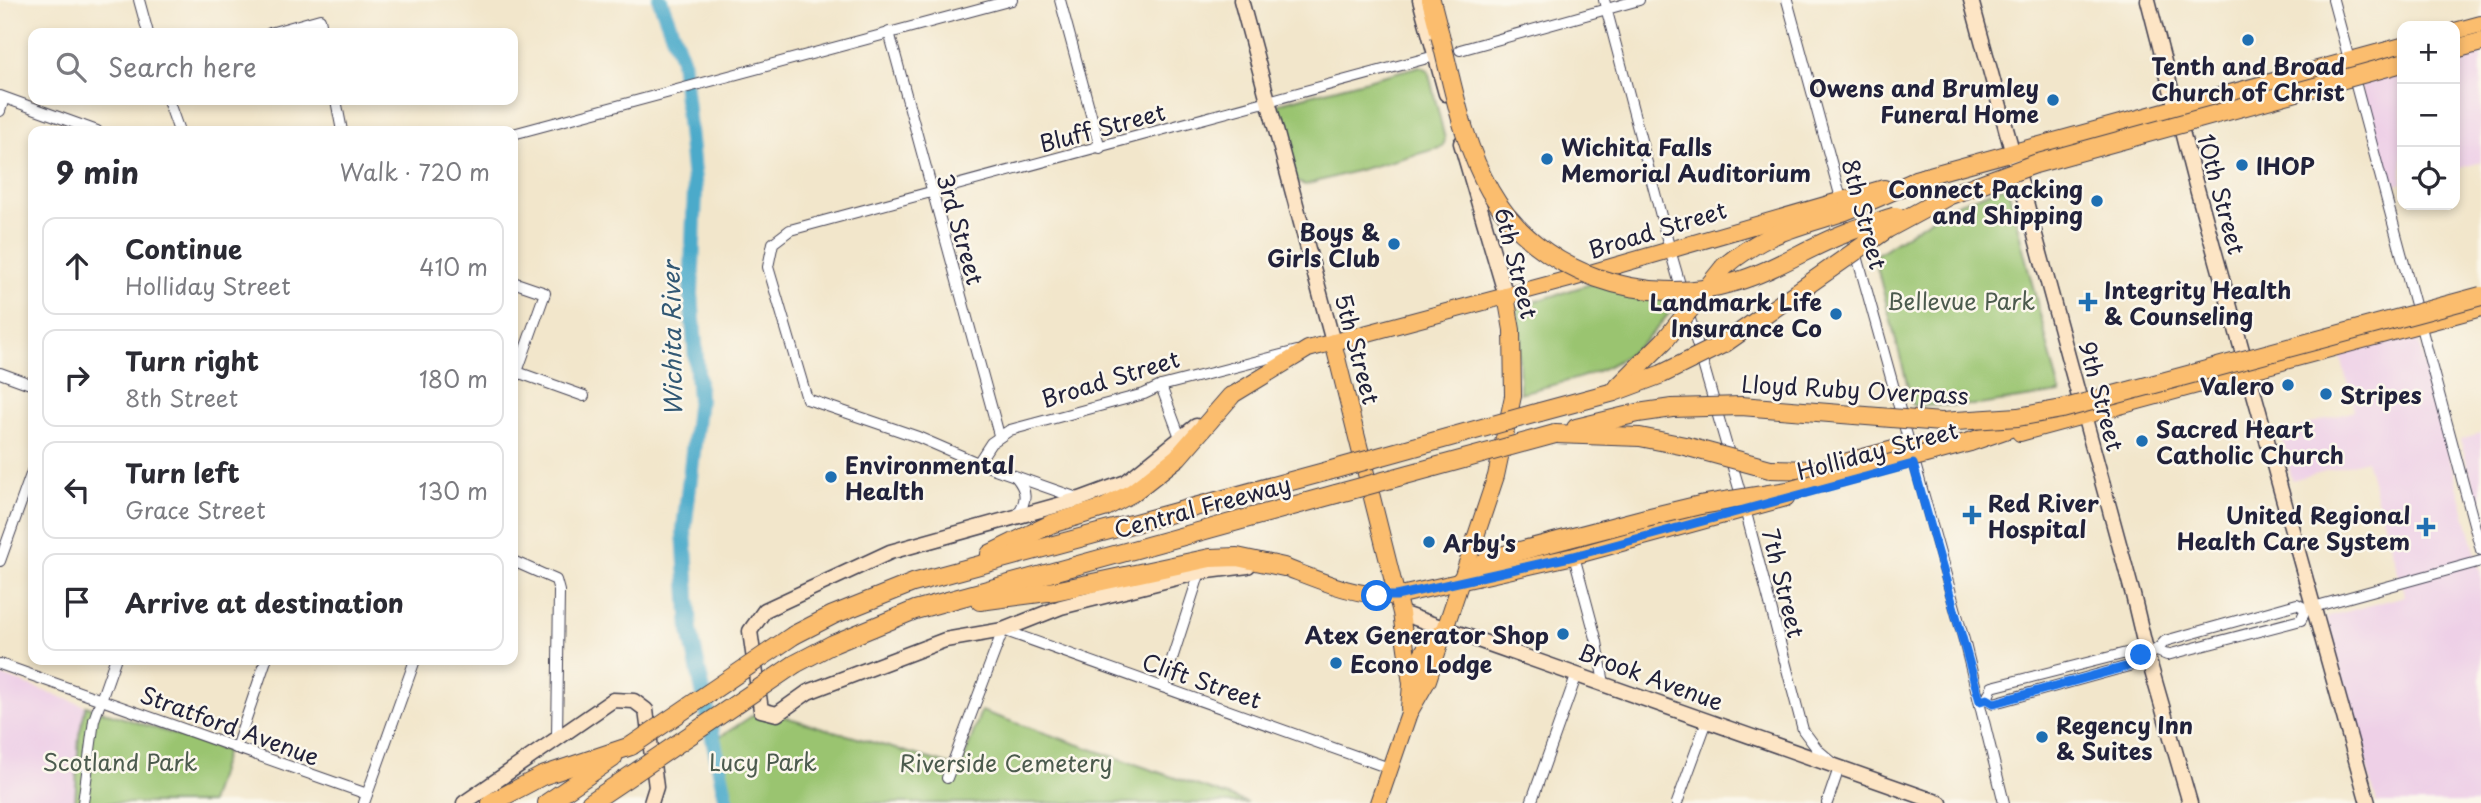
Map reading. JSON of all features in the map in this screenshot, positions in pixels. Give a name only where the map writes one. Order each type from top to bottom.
[{"type":"highway","points":[[1431,0],[1475,161],[1490,192],[1524,234],[1547,253],[1600,281],[1645,290],[1667,291],[1733,283],[1759,274],[1845,233],[1926,206]]},
{"type":"highway","points":[[2460,48],[2481,42]]},
{"type":"highway","name":"Lloyd Ruby Overpass","points":[[1662,374],[1725,343],[1852,253],[1926,206],[1986,180],[2035,164],[2397,65]]},
{"type":"highway","points":[[1614,392],[1664,340],[1724,267],[1748,247],[1774,233],[1925,177]]},
{"type":"highway","name":"Lloyd Ruby Overpass","points":[[1672,408],[1741,405],[1941,422],[2018,417],[2062,409],[2481,296]]},
{"type":"highway","name":"Central Freeway","points":[[547,803],[794,635],[868,600],[953,572],[1614,392],[1662,374]]},
{"type":"highway","points":[[953,572],[1051,524],[1104,508],[1132,493],[1178,457],[1231,396]]},
{"type":"highway","name":"Central Freeway","points":[[590,803],[795,664],[844,639],[915,610],[1555,434],[1637,413],[1672,408]]},
{"type":"highway","points":[[1460,580],[1489,559],[1700,505],[1788,491],[1862,472],[1970,442],[2062,409]]},
{"type":"highway","points":[[1555,434],[1640,437],[1770,469],[1818,470],[1909,446],[1976,446]]},
{"type":"highway","points":[[915,610],[1055,591],[1210,558],[1237,557],[1284,568]]},
{"type":"highway","points":[[491,803],[542,776],[631,746]]},
{"type":"main road","points":[[2460,30],[2481,24]]},
{"type":"main road","points":[[1925,177],[2397,47]]},
{"type":"main road","name":"Broad Street","points":[[1308,349],[1670,250],[1843,206]]},
{"type":"main road","name":"6th Street","points":[[1409,713],[1428,680],[1446,629],[1496,476],[1507,429],[1514,360],[1506,296]]},
{"type":"main road","name":"Holliday Street","points":[[1284,568],[1348,591],[1396,596],[1574,556],[1913,464],[2083,414],[2481,308]]},
{"type":"main road","name":"5th Street","points":[[1333,342],[1401,613],[1411,684],[1409,713]]},
{"type":"main road","points":[[1231,396],[1308,349]]},
{"type":"main road","name":"Brook Avenue","points":[[1348,591],[1401,613]]},
{"type":"main road","points":[[1411,684],[1419,655],[1429,640],[1446,629]]},
{"type":"main road","points":[[1378,803],[1409,713]]},
{"type":"street","points":[[139,0],[147,28]]},
{"type":"street","points":[[518,133],[1012,0]]},
{"type":"street","points":[[1060,0],[1100,148]]},
{"type":"street","name":"5th Street","points":[[1241,0],[1333,342]]},
{"type":"street","name":"6th Street","points":[[1420,0],[1506,296]]},
{"type":"street","points":[[1460,50],[1606,5],[1639,0]]},
{"type":"street","name":"8th Street","points":[[1787,0],[1913,464],[1983,700],[2004,803]]},
{"type":"street","name":"9th Street","points":[[1971,0],[2190,803]]},
{"type":"street","name":"10th Street","points":[[2148,0],[2310,608],[2368,803]]},
{"type":"street","points":[[2333,0],[2481,550]]},
{"type":"street","name":"7th Street","points":[[1606,5],[1670,250],[1745,509],[1802,730],[1818,750],[1839,768]]},
{"type":"street","points":[[288,28],[320,19],[322,28]]},
{"type":"street","name":"3rd Street","points":[[889,32],[999,435]]},
{"type":"street","name":"Bluff Street","points":[[978,463],[918,437],[807,399],[768,267],[769,254],[780,235],[790,230],[1435,56]]},
{"type":"street","points":[[0,111],[2,97],[83,126]]},
{"type":"street","points":[[16,102],[28,99]]},
{"type":"street","points":[[170,105],[176,126]]},
{"type":"street","points":[[337,105],[341,126]]},
{"type":"street","points":[[518,284],[545,293],[518,369]]},
{"type":"street","name":"Broad Street","points":[[999,435],[1144,394],[1161,386],[1308,349]]},
{"type":"street","points":[[518,372],[584,396]]},
{"type":"street","points":[[0,373],[28,383]]},
{"type":"street","points":[[1161,386],[1181,440]]},
{"type":"street","name":"Central Freeway","points":[[1231,396],[1181,440],[1126,482],[1080,499],[890,552],[765,610],[750,631],[761,710],[777,714],[808,692],[944,640],[1003,630],[1060,607],[1234,565],[1284,568]]},
{"type":"street","points":[[999,435],[978,463],[1080,499]]},
{"type":"street","points":[[1016,476],[1024,487],[1026,499],[1016,517]]},
{"type":"street","points":[[0,561],[28,483]]},
{"type":"street","points":[[1574,556],[1597,642],[1604,684]]},
{"type":"street","points":[[2310,608],[2301,620],[2167,655],[2148,653],[2134,650],[1992,687],[1983,700],[1994,703],[2136,664],[2148,653],[2165,641],[2297,604],[2310,608],[2481,561]]},
{"type":"street","points":[[518,563],[556,580],[559,591],[557,736]]},
{"type":"street","points":[[1163,687],[1199,572]]},
{"type":"street","name":"Brook Avenue","points":[[1401,613],[1940,803]]},
{"type":"street","points":[[947,778],[1003,630]]},
{"type":"street","name":"Clift Street","points":[[1003,630],[1389,768]]},
{"type":"street","name":"Stratford Avenue","points":[[0,664],[236,748],[366,799]]},
{"type":"street","points":[[83,803],[88,750],[100,699],[113,665]]},
{"type":"street","points":[[236,748],[264,665]]},
{"type":"street","points":[[366,799],[413,665]]},
{"type":"street","points":[[2076,666],[2081,680]]},
{"type":"street","points":[[1531,803],[1577,674]]},
{"type":"street","points":[[464,803],[557,736],[613,700],[634,701],[646,710],[656,786],[651,803]]},
{"type":"street","points":[[1677,803],[1707,720]]},
{"type":"street","name":"7th Street","points":[[1798,753],[1802,730]]},
{"type":"street","points":[[1827,803],[1839,768]]},
{"type":"shaded area","points":[[2481,50],[2481,162],[2460,168],[2460,84],[2460,56]]},
{"type":"shaded area","points":[[2397,72],[2397,185],[2387,188],[2359,82]]},
{"type":"shaded area","name":"United Regional Health Care System","points":[[2416,332],[2481,574],[2481,803],[2377,803],[2326,617],[2405,596],[2366,460],[2292,480],[2281,433],[2354,410],[2340,353]]},
{"type":"shaded area","points":[[2481,433],[2481,513],[2460,439]]},
{"type":"shaded area","points":[[0,675],[86,706],[79,735],[75,803],[0,803]]},
{"type":"green space","points":[[1420,66],[1428,70],[1445,139],[1443,147],[1305,185],[1297,182],[1277,107],[1280,103]]},
{"type":"green space","name":"Bellevue Park","points":[[2007,185],[2060,393],[1979,405],[1913,406],[1874,256],[1949,207]]},
{"type":"green space","points":[[1597,282],[1680,296],[1658,327],[1627,355],[1595,372],[1520,393],[1517,307]]},
{"type":"green space","name":"Scotland Park","points":[[86,706],[226,751],[210,803],[75,803],[79,735]]},
{"type":"green space","name":"Riverside Cemetery","points":[[761,710],[961,768],[981,711],[1248,803],[727,803],[715,740]]},
{"type":"waterway","name":"Wichita River","points":[[660,0],[682,59],[695,191],[691,294],[699,399],[684,530],[690,631],[727,803]]},
{"type":"place","name":"Tenth and Broad Church of Christ","points":[[2248,40]]},
{"type":"place","name":"Owens and Brumley Funeral Home","points":[[2053,100]]},
{"type":"place","name":"Wichita Falls Memorial Auditorium","points":[[1547,159]]},
{"type":"place","name":"IHOP","points":[[2242,165]]},
{"type":"place","name":"Connect Packing and Shipping","points":[[2097,201]]},
{"type":"place","name":"Boys & Girls Club","points":[[1394,244]]},
{"type":"place","name":"Integrity Health & Counseling","points":[[2088,302]]},
{"type":"place","name":"Landmark Life Insurance Co","points":[[1836,314]]},
{"type":"place","name":"Valero","points":[[2288,385]]},
{"type":"place","name":"Stripes","points":[[2326,394]]},
{"type":"place","name":"Sacred Heart Catholic Church","points":[[2142,441]]},
{"type":"place","name":"Environmental Health","points":[[831,477]]},
{"type":"place","name":"Red River Hospital","points":[[1972,515]]},
{"type":"place","name":"United Regional Health Care System","points":[[2426,527]]},
{"type":"place","name":"Arby's","points":[[1429,542]]},
{"type":"place","name":"Atex Generator Shop","points":[[1563,634]]},
{"type":"place","name":"Econo Lodge","points":[[1336,663]]},
{"type":"place","name":"Regency Inn & Suites","points":[[2042,737]]},
{"type":"route","points":[[1377,596],[1396,596],[1574,556],[1913,464],[1980,701],[1987,699],[1994,703],[2063,685],[2136,664],[2141,655]]},
{"type":"park label","name":"Lucy Park","points":[[763,761]]}]
